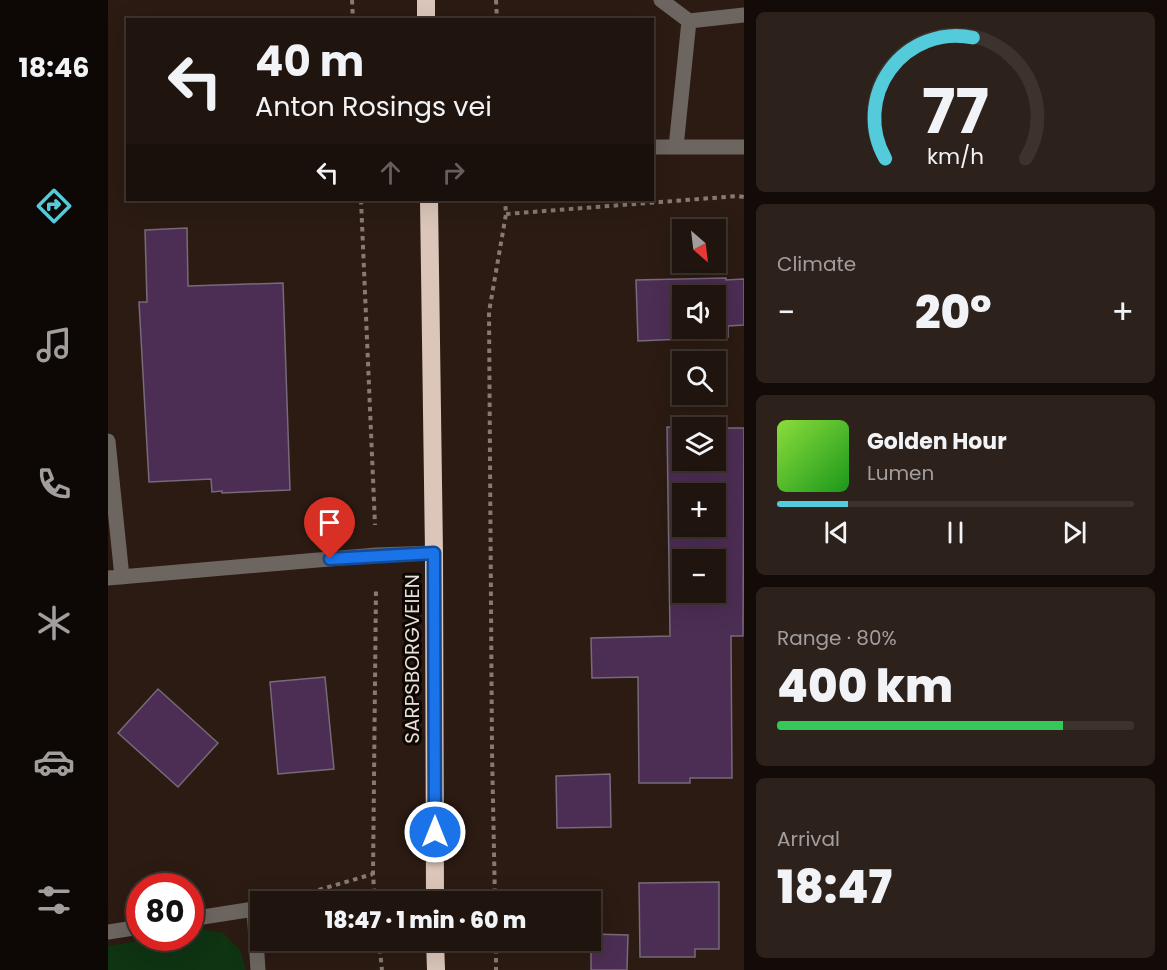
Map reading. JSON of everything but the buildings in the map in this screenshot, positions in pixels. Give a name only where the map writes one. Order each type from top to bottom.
[{"type":"highway","points":[[426,0],[426,18]]},
{"type":"highway","name":"SARPSBORGVEIEN","points":[[429,201],[434,553],[435,891]]},
{"type":"highway","points":[[435,951],[435,970]]},
{"type":"street","points":[[661,0],[689,21],[744,15]]},
{"type":"street","points":[[676,147],[689,21]]},
{"type":"street","points":[[654,147],[744,147]]},
{"type":"street","points":[[108,441],[115,578],[376,555],[434,553]]},
{"type":"street","points":[[204,917],[254,909],[258,970]]},
{"type":"street","points":[[108,932],[126,929]]},
{"type":"path","points":[[352,0],[353,18]]},
{"type":"path","points":[[496,0],[497,18]]},
{"type":"path","points":[[506,214],[744,197]]},
{"type":"path","points":[[495,891],[489,312],[506,214],[505,201]]},
{"type":"path","points":[[316,891],[373,874]]},
{"type":"path","points":[[380,951],[382,970]]},
{"type":"path","points":[[496,951],[496,970]]},
{"type":"green space","points":[[204,930],[223,933],[240,950],[246,970],[108,970],[108,946],[126,943],[126,951],[204,951]]},
{"type":"route","points":[[330,559],[434,553],[435,832]]}]
